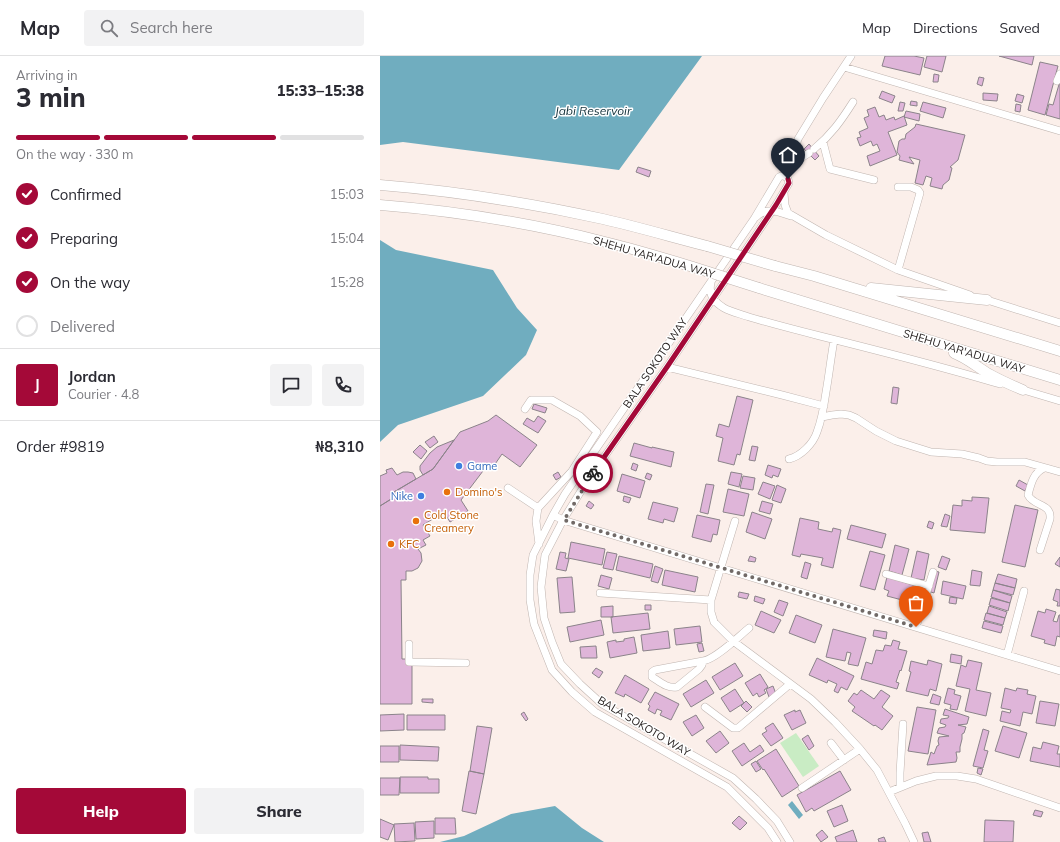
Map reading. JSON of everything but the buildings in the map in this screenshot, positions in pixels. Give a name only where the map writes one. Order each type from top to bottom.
[{"type":"highway","name":"SHEHU YAR'ADUA WAY","points":[[380,185],[459,193],[554,209],[604,220],[707,246],[814,276],[1060,351]]},
{"type":"highway","name":"SHEHU YAR'ADUA WAY","points":[[380,205],[511,221],[605,242],[693,267],[1060,380]]},
{"type":"highway","points":[[814,276],[870,288],[987,300]]},
{"type":"highway","points":[[887,327],[956,353],[998,379],[1023,390]]},
{"type":"street","points":[[786,176],[798,139],[851,56]]},
{"type":"street","points":[[844,67],[1060,131]]},
{"type":"street","points":[[789,166],[823,142],[838,125],[853,102]]},
{"type":"street","points":[[823,142],[830,169],[874,180]]},
{"type":"street","name":"BALA SOKOTO WAY","points":[[777,842],[768,828],[727,787],[595,712],[572,692],[552,670],[534,624],[530,600],[530,575],[533,555],[553,515],[566,494],[754,219],[779,177],[786,176],[789,183],[784,193],[667,367],[586,483],[545,555],[541,587],[544,618],[561,664],[580,684],[602,704],[733,778],[777,821],[790,842]]},
{"type":"street","points":[[898,187],[911,187],[918,190],[920,193],[898,270]]},
{"type":"street","points":[[784,193],[786,209],[793,217]]},
{"type":"street","points":[[754,219],[759,213],[772,210],[793,217],[898,270],[960,292],[1060,323]]},
{"type":"street","points":[[712,280],[710,290],[711,295],[713,299],[725,308],[770,323],[947,368],[1060,401]]},
{"type":"street","points":[[704,311],[714,308],[725,308]]},
{"type":"street","points":[[789,459],[794,458],[800,453],[813,440],[817,433],[822,417],[834,340]]},
{"type":"street","points":[[667,367],[824,406]]},
{"type":"street","points":[[525,409],[531,400],[552,400],[580,416],[597,432],[605,436]]},
{"type":"street","points":[[822,417],[837,414],[849,415],[896,441],[931,452],[962,454],[987,461],[1025,462],[1060,472]]},
{"type":"street","points":[[539,544],[536,521],[538,508],[572,472],[597,432]]},
{"type":"street","points":[[1040,550],[1051,514],[1049,510],[1032,501],[1028,495],[1036,474],[1039,470],[1044,468]]},
{"type":"street","points":[[508,488],[538,508]]},
{"type":"street","points":[[553,515],[564,520],[1060,671]]},
{"type":"street","points":[[735,521],[711,600],[711,612],[714,622],[733,641],[811,699],[860,749],[877,770],[890,792],[914,842]]},
{"type":"street","points":[[916,627],[933,572]]},
{"type":"street","points":[[886,574],[929,586]]},
{"type":"street","points":[[1007,655],[1024,591]]},
{"type":"street","points":[[600,593],[711,600]]},
{"type":"street","points":[[703,662],[699,669],[677,687],[668,687],[652,676],[652,672],[655,670],[703,662],[713,658],[749,628]]},
{"type":"street","points":[[409,644],[409,662],[466,663]]},
{"type":"street","points":[[706,707],[733,728],[738,728],[790,684]]},
{"type":"street","points":[[900,787],[903,724]]},
{"type":"street","points":[[831,743],[844,760]]},
{"type":"street","points":[[802,788],[860,749]]},
{"type":"street","points":[[890,792],[916,781],[936,776],[957,776],[976,779],[1060,808]]},
{"type":"green space","points":[[796,733],[819,766],[803,777],[780,743]]},
{"type":"water","name":"Jabi Reservoir","points":[[380,56],[702,56],[619,170],[403,142],[380,145]]},
{"type":"water","points":[[380,240],[396,250],[493,270],[517,308],[537,330],[526,355],[483,396],[398,425],[380,442]]},
{"type":"water","points":[[792,801],[803,815],[799,819],[788,805]]},
{"type":"water","points":[[555,806],[582,828],[604,842],[440,842],[464,836],[511,814]]},
{"type":"way so far","points":[[593,473],[564,520],[916,627]]},
{"type":"place","name":"Game","points":[[459,466]]},
{"type":"place","name":"Domino's","points":[[447,492]]},
{"type":"place","name":"Nike","points":[[421,496]]},
{"type":"place","name":"Cold Stone Creamery","points":[[416,521]]},
{"type":"place","name":"KFC","points":[[391,544]]},
{"type":"route","points":[[593,473],[667,367],[784,193],[789,183],[788,179]]}]
